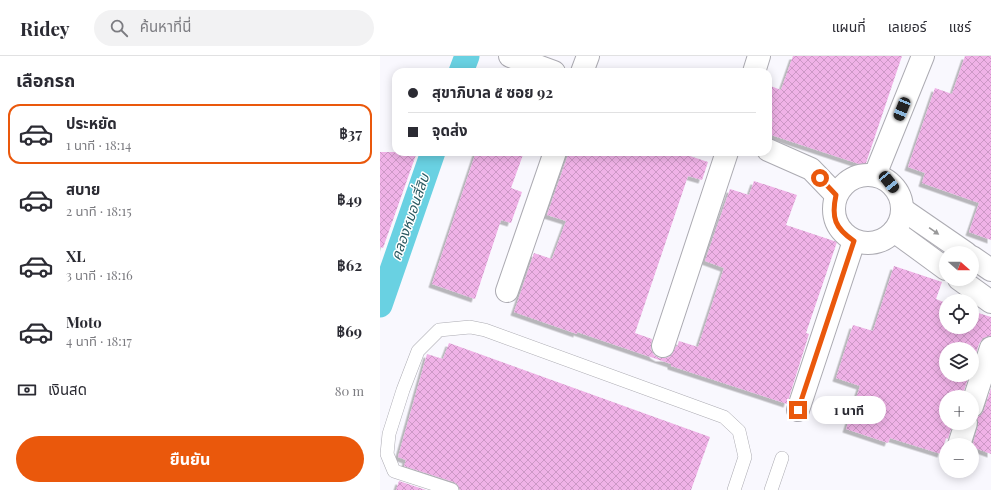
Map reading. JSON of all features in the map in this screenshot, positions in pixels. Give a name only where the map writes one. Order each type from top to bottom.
[{"type":"street","points":[[510,56],[543,68]]},
{"type":"street","points":[[584,68],[588,56]]},
{"type":"street","points":[[755,68],[759,56]]},
{"type":"street","points":[[875,175],[923,56]]},
{"type":"street","points":[[772,152],[812,169],[836,195]]},
{"type":"street","points":[[507,291],[554,156]]},
{"type":"street","points":[[663,346],[726,156]]},
{"type":"street","points":[[859,175],[875,175],[889,182],[899,194],[902,209],[900,221],[894,231],[883,240],[869,244],[854,241],[843,233],[836,222],[833,208],[836,195],[846,183],[859,175]]},
{"type":"street","points":[[902,209],[956,246]]},
{"type":"street","points":[[894,231],[939,264]]},
{"type":"street","points":[[798,410],[854,241]]},
{"type":"street","points":[[979,262],[991,270]]},
{"type":"street","points":[[969,286],[991,302]]},
{"type":"street","points":[[977,390],[991,348]]},
{"type":"lane","points":[[452,490],[394,471],[387,454],[389,434],[403,390],[418,351],[439,330],[470,327],[485,330],[724,417],[740,431],[745,457],[734,490]]},
{"type":"lane","points":[[771,490],[782,458]]},
{"type":"building","points":[[793,56],[902,56],[865,166],[772,135],[772,87],[781,90]]},
{"type":"building","points":[[965,56],[991,56],[991,240],[969,232],[979,203],[922,183],[925,173],[908,167],[935,88],[952,94]]},
{"type":"building","points":[[380,152],[392,152],[392,156],[416,156],[383,248],[380,247]]},
{"type":"building","points":[[475,156],[523,156],[511,188],[522,192],[511,223],[501,220],[475,299],[432,284]]},
{"type":"building","points":[[568,156],[690,156],[708,162],[702,180],[688,176],[635,333],[652,339],[651,349],[654,355],[659,358],[665,358],[671,356],[679,341],[698,347],[724,268],[705,261],[730,189],[749,195],[754,181],[797,195],[786,225],[837,242],[806,333],[809,334],[787,404],[514,312],[534,253],[552,259],[566,221],[547,215]]},
{"type":"building","points":[[894,266],[939,281],[939,286],[941,286],[936,299],[939,300],[939,334],[979,334],[979,313],[991,317],[991,336],[983,338],[979,344],[979,342],[939,342],[939,382],[967,382],[964,390],[939,390],[939,430],[951,430],[948,438],[939,438],[939,453],[890,438],[888,443],[846,429],[860,386],[836,378],[853,325],[873,331]]},
{"type":"building","points":[[449,343],[710,437],[691,490],[460,490],[458,485],[454,482],[404,466],[406,460],[398,457],[427,354],[443,359]]},
{"type":"building","points":[[991,388],[991,454],[979,450],[979,438],[975,438],[977,430],[979,430],[979,416],[984,410]]},
{"type":"building","points":[[399,481],[426,490],[396,490]]},
{"type":"waterway","name":"คลองหมอนสี่สิบ","points":[[462,68],[467,56]]},
{"type":"waterway","name":"คลองหมอนสี่สิบ","points":[[380,305],[432,156]]},
{"type":"route","points":[[798,410],[854,241],[843,233],[836,222],[833,208],[836,195],[820,178]]}]
